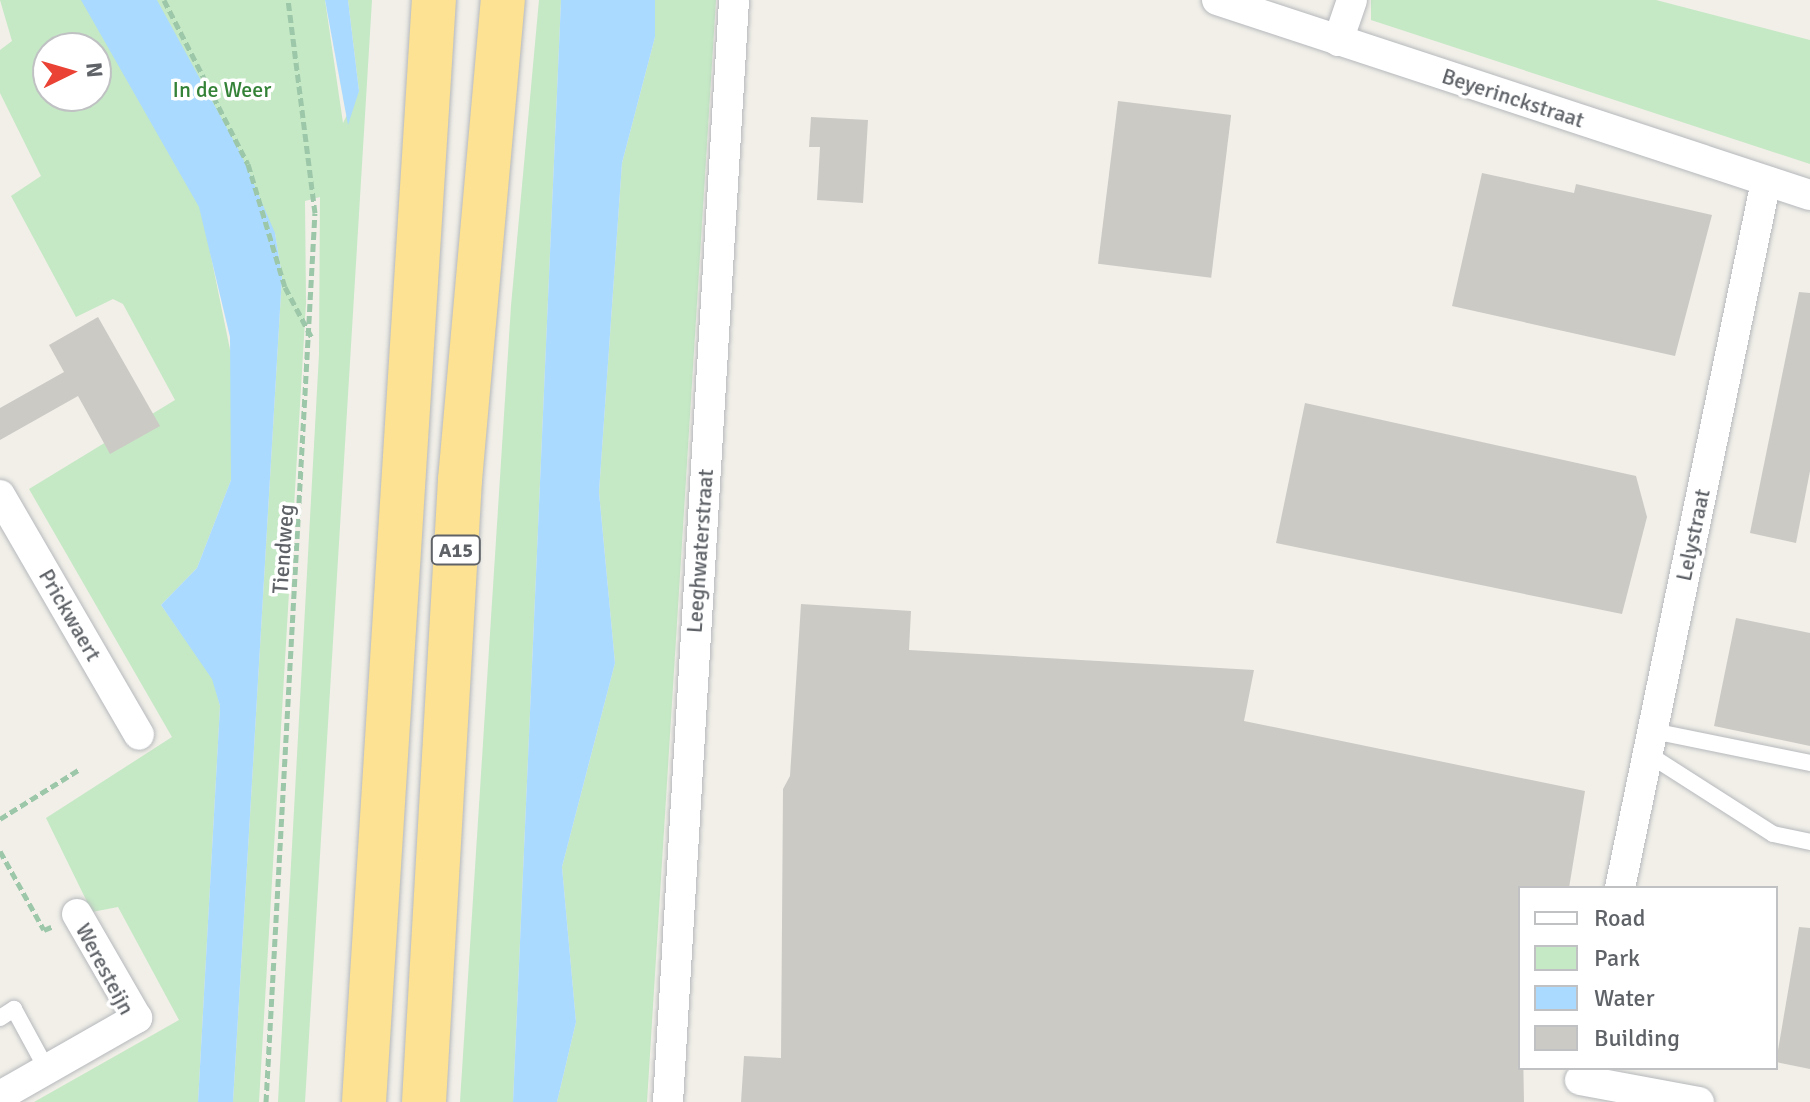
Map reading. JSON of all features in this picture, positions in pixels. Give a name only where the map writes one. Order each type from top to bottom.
[{"type":"highway","name":"A15","points":[[364,1102],[434,0]]},
{"type":"highway","name":"A15","points":[[424,1102],[460,480],[503,0]]},
{"type":"street","name":"Leeghwaterstraat","points":[[668,1102],[734,0]]},
{"type":"street","name":"Beyerinckstraat","points":[[1217,0],[1810,195]]},
{"type":"street","points":[[1338,41],[1352,0]]},
{"type":"street","name":"Lelystraat","points":[[1620,886],[1766,181]]},
{"type":"street","name":"Prickwaert","points":[[0,495],[139,735]]},
{"type":"street","name":"Weresteijn","points":[[0,1096],[137,1018],[77,914]]},
{"type":"street","points":[[1580,1083],[1699,1102]]},
{"type":"lane","points":[[1650,742],[1810,763]]},
{"type":"lane","points":[[1650,742],[1773,834],[1810,842]]},
{"type":"lane","points":[[0,1018],[14,1009],[46,1068]]},
{"type":"path","points":[[164,0],[248,164],[285,287],[312,339]]},
{"type":"path","name":"Tiendweg","points":[[266,1102],[312,339],[315,213],[288,0]]},
{"type":"path","points":[[0,819],[80,769]]},
{"type":"path","points":[[0,851],[44,930],[77,914]]},
{"type":"green space","name":"In de Weer","points":[[0,0],[325,0],[343,123],[359,91],[348,0],[372,0],[305,1102],[278,1102],[319,354],[320,197],[305,201],[306,303],[259,1102],[233,1102],[282,276],[275,233],[204,222],[235,374],[231,480],[197,568],[161,605],[213,679],[220,706],[198,1102],[34,1102],[179,1020],[118,907],[92,912],[46,818],[172,737],[29,489],[175,400],[123,304],[113,299],[76,317],[11,196],[41,176],[0,93],[0,50],[12,41]]},
{"type":"green space","points":[[539,0],[561,0],[513,1102],[460,1102],[511,306]]},
{"type":"green space","points":[[655,0],[716,0],[647,1102],[557,1102],[576,1022],[562,867],[615,663],[599,492],[622,163],[655,37]]},
{"type":"green space","points":[[1371,0],[1656,0],[1810,40],[1810,164],[1371,20]]},
{"type":"water","points":[[81,0],[157,0],[241,154],[275,233],[282,276],[233,1102],[198,1102],[220,706],[212,679],[161,605],[197,568],[231,480],[230,337],[199,207],[112,54],[112,32],[99,32]]},
{"type":"water","points":[[325,0],[348,0],[359,91],[348,125]]},
{"type":"water","points":[[561,0],[655,0],[655,37],[622,163],[599,492],[615,663],[562,867],[576,1022],[557,1102],[513,1102]]},
{"type":"building","points":[[1118,101],[1231,115],[1211,278],[1098,264]]},
{"type":"building","points":[[811,117],[868,120],[863,203],[817,200],[820,147],[809,147]]},
{"type":"building","points":[[1482,173],[1574,193],[1576,184],[1712,215],[1675,356],[1452,306]]},
{"type":"building","points":[[1799,292],[1810,293],[1810,471],[1796,543],[1750,533]]},
{"type":"building","points":[[98,317],[160,426],[110,454],[78,396],[0,440],[0,408],[64,372],[49,345]]},
{"type":"building","points":[[1305,403],[1636,476],[1647,517],[1622,614],[1276,543]]},
{"type":"building","points":[[801,604],[911,611],[909,650],[1254,670],[1244,721],[1585,791],[1569,886],[1518,886],[1518,1070],[1523,1070],[1524,1102],[741,1102],[744,1056],[781,1058],[783,789],[790,776]]},
{"type":"building","points":[[1736,618],[1810,633],[1810,746],[1714,726]]},
{"type":"building","points":[[1799,927],[1810,928],[1810,1069],[1778,1062]]}]
